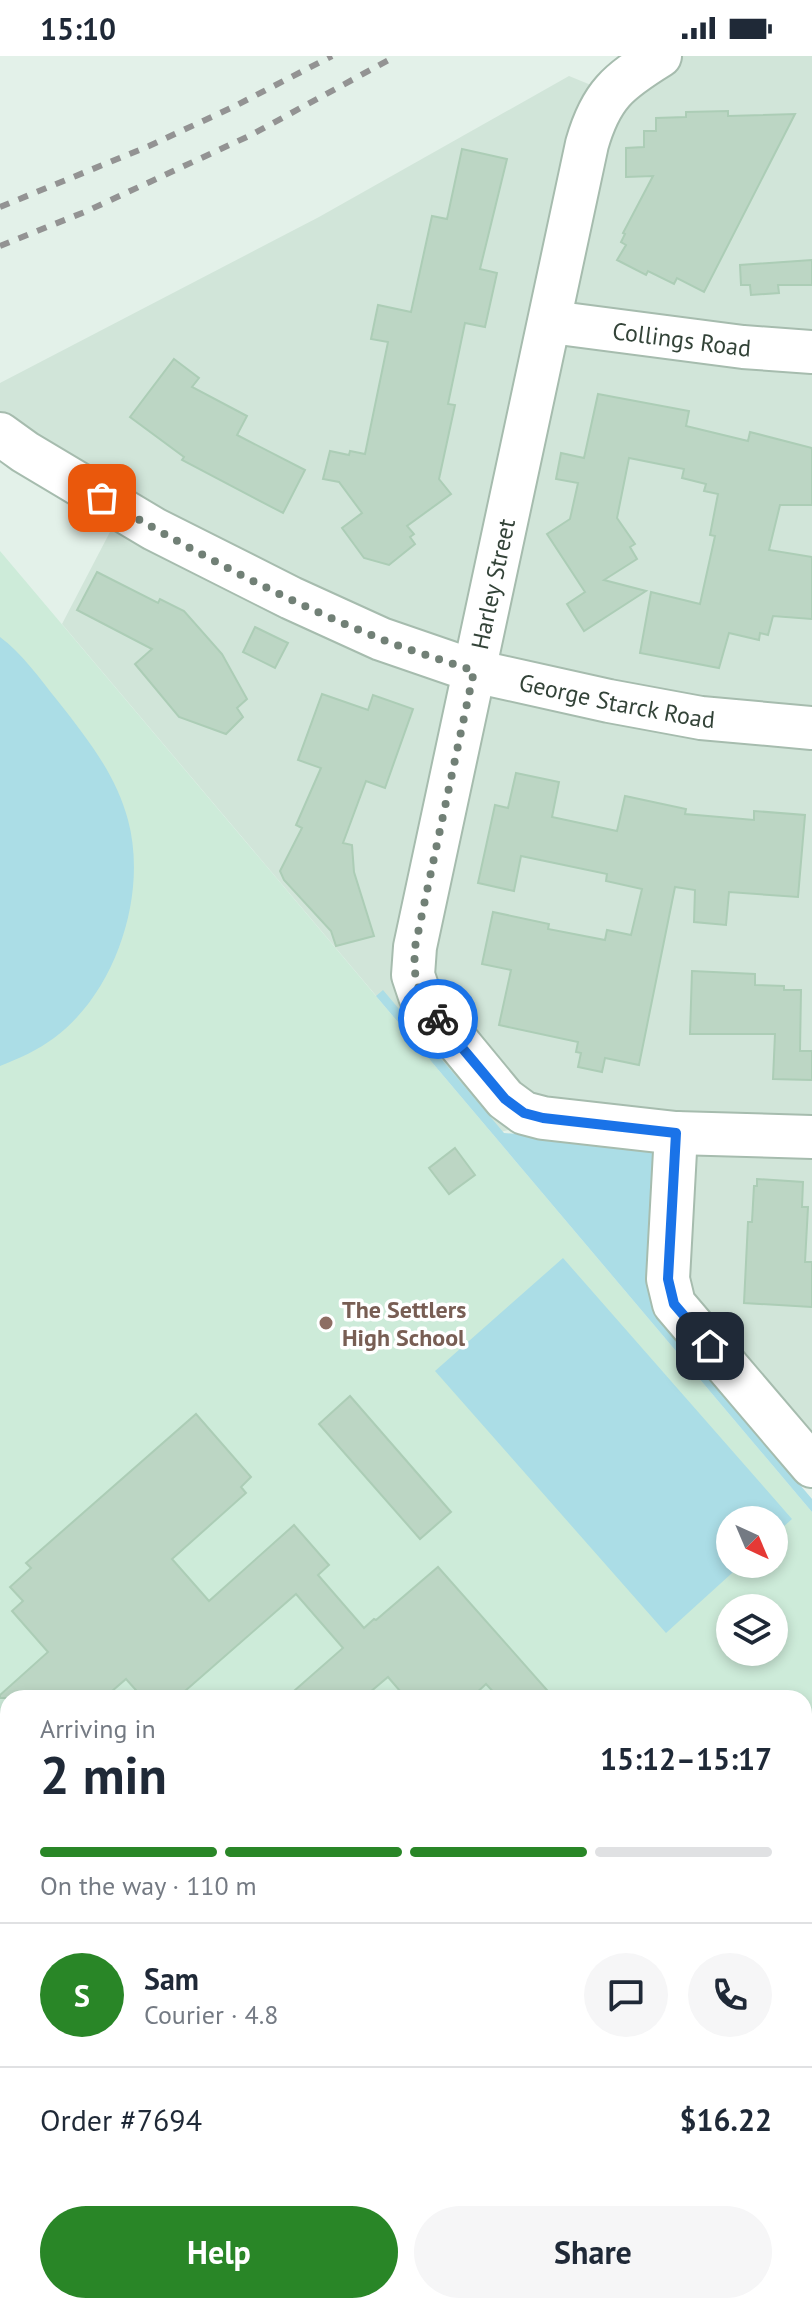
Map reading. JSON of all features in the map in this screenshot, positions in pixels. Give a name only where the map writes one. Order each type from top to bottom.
[{"type":"street","name":"Harley Street","points":[[644,66],[598,110],[592,128],[415,947],[413,975],[420,996],[444,1026],[505,1099],[524,1113],[543,1118],[676,1133]]},
{"type":"street","name":"Collings Road","points":[[551,322],[743,347],[812,352]]},
{"type":"street","name":"George Starck Road","points":[[0,434],[154,529],[381,639],[474,671],[609,701],[701,718],[812,728]]},
{"type":"street","points":[[812,1137],[676,1133],[668,1279],[674,1304],[812,1466]]},
{"type":"shaded area","points":[[657,56],[812,56],[812,1470],[672,1305],[674,1135],[534,1123],[493,1134],[62,624],[123,507],[0,431],[0,383],[319,217],[569,76],[608,92]]},
{"type":"shaded area","name":"The Settlers High School","points":[[0,551],[812,1512],[812,1690],[0,1690]]},
{"type":"shaded area","points":[[0,637],[37,675],[108,772],[128,820],[134,879],[122,940],[95,995],[54,1038],[0,1066]]},
{"type":"shaded area","points":[[383,990],[504,1133],[637,1143],[653,1155],[658,1166],[653,1312],[812,1499],[812,1512],[376,996]]},
{"type":"shaded area","points":[[563,1258],[781,1506],[716,1506],[716,1578],[727,1578],[666,1633],[435,1371]]},
{"type":"building","points":[[728,111],[728,116],[795,114],[704,292],[677,278],[674,284],[648,271],[646,275],[617,260],[626,245],[621,242],[623,233],[653,176],[626,177],[626,148],[644,147],[644,131],[656,131],[656,118],[686,117],[686,112]]},
{"type":"building","points":[[462,149],[507,159],[480,269],[497,273],[485,327],[465,323],[448,404],[455,405],[439,479],[451,494],[407,526],[414,534],[410,537],[415,544],[389,565],[364,558],[342,528],[362,513],[339,482],[323,479],[330,451],[365,454],[388,342],[371,339],[378,305],[411,312],[432,216],[447,219]]},
{"type":"building","points":[[812,260],[812,285],[778,285],[779,293],[751,295],[750,285],[741,285],[740,265]]},
{"type":"building","points":[[174,359],[199,378],[192,387],[247,416],[237,435],[305,470],[283,513],[182,460],[184,457],[130,417]]},
{"type":"building","points":[[598,394],[689,411],[686,426],[748,441],[750,432],[812,448],[812,505],[780,505],[769,550],[812,557],[812,619],[773,616],[768,635],[760,633],[759,640],[729,633],[719,668],[640,653],[651,592],[700,604],[715,536],[710,535],[718,494],[704,491],[706,484],[682,478],[684,469],[629,458],[617,518],[635,544],[630,547],[637,559],[604,580],[646,591],[584,631],[567,604],[585,592],[547,534],[570,519],[578,483],[556,479],[561,453],[584,458]]},
{"type":"building","points":[[97,572],[158,603],[160,599],[184,611],[222,654],[247,699],[237,708],[243,717],[226,734],[179,717],[135,664],[152,649],[77,610]]},
{"type":"building","points":[[255,627],[288,643],[275,668],[243,652]]},
{"type":"building","points":[[322,694],[368,710],[373,695],[413,709],[385,788],[366,781],[343,843],[352,845],[354,872],[374,936],[336,946],[331,931],[284,880],[280,871],[302,828],[296,825],[321,768],[298,760]]},
{"type":"building","points":[[516,773],[559,782],[552,817],[617,831],[625,796],[686,809],[685,814],[754,820],[754,811],[805,815],[798,897],[729,892],[726,925],[694,922],[695,890],[675,887],[639,1065],[605,1058],[602,1072],[578,1067],[581,1053],[576,1052],[578,1042],[499,1025],[511,970],[482,964],[493,912],[549,924],[548,929],[605,940],[607,930],[631,935],[642,889],[606,881],[607,874],[521,856],[514,891],[478,883],[495,805],[508,808]]},
{"type":"building","points":[[692,971],[755,974],[755,985],[801,990],[800,1051],[812,1051],[812,1080],[773,1079],[775,1034],[690,1034]]},
{"type":"building","points":[[455,1148],[475,1175],[449,1194],[429,1168]]},
{"type":"building","points":[[757,1179],[803,1182],[802,1207],[808,1207],[805,1262],[812,1262],[812,1307],[744,1303],[748,1222],[752,1222]]},
{"type":"building","points":[[350,1396],[451,1512],[420,1539],[319,1424]]},
{"type":"building","points":[[196,1414],[251,1477],[241,1487],[246,1493],[172,1559],[209,1601],[294,1525],[329,1565],[318,1575],[364,1628],[438,1567],[547,1690],[492,1690],[486,1684],[480,1690],[399,1690],[388,1677],[373,1690],[295,1690],[343,1648],[296,1594],[186,1690],[136,1690],[126,1679],[113,1690],[6,1690],[48,1652],[12,1611],[23,1601],[10,1587],[31,1568],[26,1563]]},
{"type":"railway","points":[[0,207],[149,146],[332,56]]},
{"type":"railway","points":[[0,246],[87,211],[251,135],[396,56]]},
{"type":"way so far","points":[[102,498],[154,529],[291,598],[381,639],[474,671],[415,947],[413,975],[420,996],[438,1019]]},
{"type":"place","name":"The Settlers High School","points":[[326,1323]]},
{"type":"route","points":[[438,1019],[505,1099],[524,1113],[543,1118],[676,1133],[668,1279],[674,1304],[710,1346]]}]
